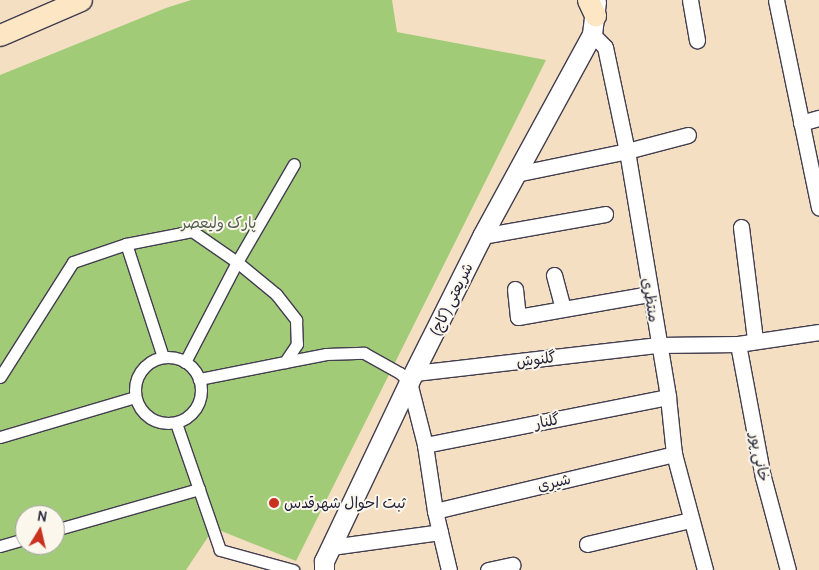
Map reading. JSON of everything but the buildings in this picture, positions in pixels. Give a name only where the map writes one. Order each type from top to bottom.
[{"type":"main road","points":[[0,35],[81,0]]},
{"type":"street","points":[[690,0],[697,40]]},
{"type":"street","points":[[776,0],[819,208]]},
{"type":"street","name":"منتظری","points":[[594,7],[605,47],[627,151],[668,397],[674,454],[690,520],[705,570]]},
{"type":"street","name":"شریعتی (کاج)","points":[[324,570],[324,562],[412,377],[482,236],[516,174],[594,7]]},
{"type":"street","points":[[801,123],[819,118]]},
{"type":"street","points":[[516,174],[627,151],[688,135]]},
{"type":"street","points":[[186,362],[237,262],[294,164]]},
{"type":"street","points":[[482,236],[605,214]]},
{"type":"street","points":[[741,227],[755,339]]},
{"type":"street","points":[[0,377],[73,262],[126,244],[192,231],[237,262],[276,294],[296,320],[297,344],[285,362]]},
{"type":"street","points":[[126,244],[164,357]]},
{"type":"street","points":[[554,275],[563,308]]},
{"type":"street","points":[[515,289],[518,317],[650,294]]},
{"type":"street","name":"گلنوش","points":[[412,377],[658,344],[738,344],[755,339],[819,332]]},
{"type":"street","name":"خانی پور","points":[[738,344],[763,477],[788,570]]},
{"type":"street","points":[[199,379],[326,354],[364,353],[400,373],[412,377],[435,511],[450,570]]},
{"type":"street","points":[[164,357],[186,362],[194,369],[199,379],[201,390],[199,402],[186,419],[176,423],[165,424],[146,416],[139,407],[135,397],[134,386],[143,367],[152,360],[164,357]]},
{"type":"street","points":[[0,437],[135,397]]},
{"type":"street","name":"گلنار","points":[[425,445],[668,397]]},
{"type":"street","points":[[176,423],[220,550],[292,570]]},
{"type":"street","name":"شیری","points":[[435,511],[674,454]]},
{"type":"street","points":[[65,527],[199,489]]},
{"type":"street","points":[[587,544],[690,520]]},
{"type":"street","points":[[331,547],[440,532]]},
{"type":"street","points":[[0,546],[15,541]]},
{"type":"street","points":[[488,570],[512,565]]},
{"type":"green space","name":"پارک ولیعصر","points":[[191,0],[392,0],[397,32],[546,60],[296,561],[214,528],[186,570],[0,570],[0,75],[166,8]]},
{"type":"place","name":"ثبت احوال شهرقدس","points":[[274,503]]}]
